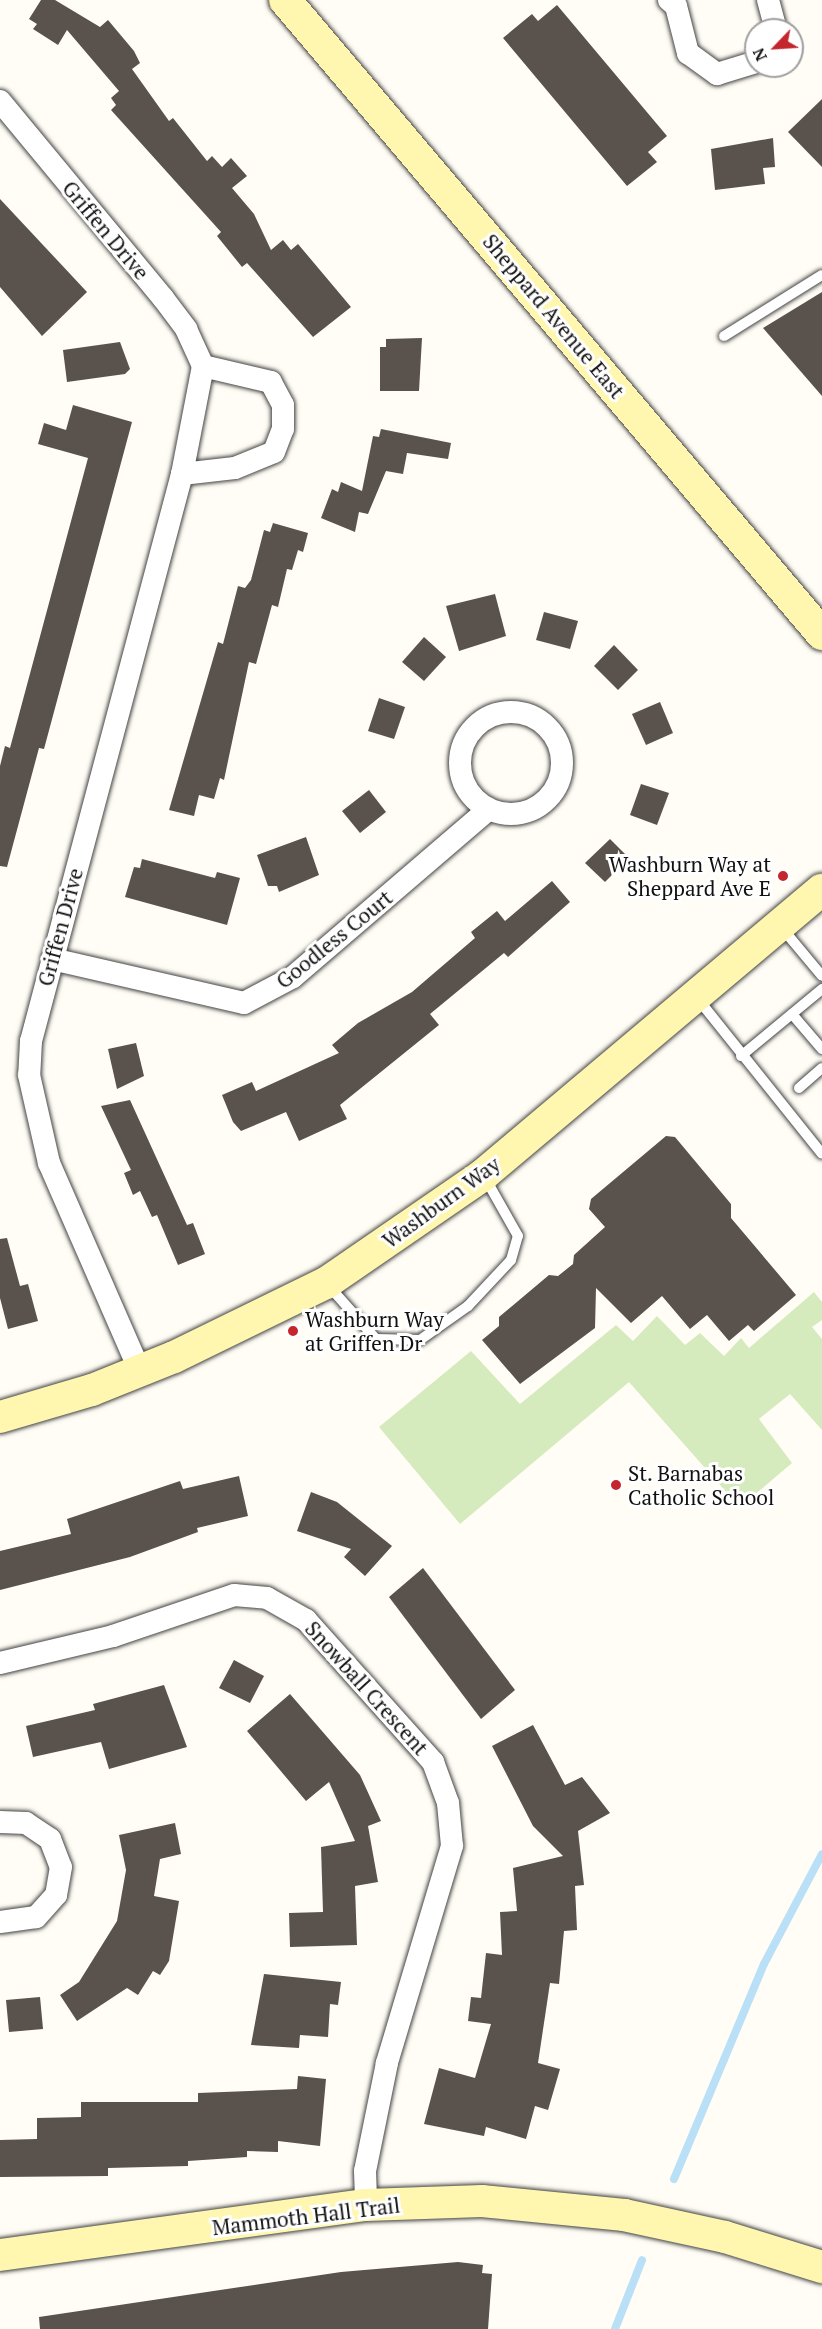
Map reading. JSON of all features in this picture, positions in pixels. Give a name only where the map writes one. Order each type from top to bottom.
[{"type":"street","name":"Sheppard Avenue East","points":[[285,0],[822,634]]},
{"type":"street","points":[[768,0],[773,18]]},
{"type":"street","points":[[679,2],[688,52],[717,74],[744,66]]},
{"type":"street","name":"Griffen Drive","points":[[0,101],[174,314],[203,366],[182,474],[31,1041],[35,1114],[49,1164],[140,1371]]},
{"type":"street","points":[[182,474],[235,468],[274,452],[283,429],[283,405],[271,382],[203,366]]},
{"type":"street","points":[[496,714],[531,716],[556,739],[562,755],[557,788],[547,800],[519,814],[489,809],[474,799],[460,767],[469,734],[496,714]]},
{"type":"street","name":"Goodless Court","points":[[51,959],[244,1003],[293,977],[489,809]]},
{"type":"street","name":"Washburn Way","points":[[0,1417],[140,1371],[271,1314],[326,1283],[483,1174],[822,890]]},
{"type":"street","name":"Snowball Crescent","points":[[0,1664],[113,1636],[234,1595],[267,1598],[306,1620],[433,1762],[448,1803],[452,1846],[387,2063],[365,2171],[366,2205]]},
{"type":"street","points":[[0,1822],[26,1823],[50,1839],[61,1867],[56,1895],[36,1917],[0,1922]]},
{"type":"street","name":"Mammoth Hall Trail","points":[[0,2254],[366,2205],[482,2201],[594,2211],[725,2237],[822,2267]]},
{"type":"lane","points":[[724,336],[822,275]]},
{"type":"lane","points":[[780,925],[822,976]]},
{"type":"lane","points":[[741,1056],[822,989]]},
{"type":"lane","points":[[696,996],[741,1056],[822,1154]]},
{"type":"lane","points":[[792,1014],[822,1049]]},
{"type":"lane","points":[[799,1088],[822,1068]]},
{"type":"lane","points":[[326,1283],[376,1339],[420,1340],[468,1306],[512,1260],[518,1236],[483,1174]]},
{"type":"green space","points":[[814,1292],[822,1302],[822,1320],[812,1327],[822,1339],[822,1430],[790,1394],[759,1419],[792,1463],[752,1497],[728,1494],[629,1382],[460,1524],[379,1427],[471,1351],[520,1404],[616,1325],[633,1341],[657,1316],[685,1345],[700,1333],[724,1356],[741,1338],[749,1348]]},
{"type":"building","points":[[41,0],[55,0],[100,27],[108,20],[134,51],[140,63],[132,69],[169,121],[173,118],[207,161],[212,156],[222,167],[231,158],[247,176],[232,188],[254,214],[271,250],[283,240],[291,250],[298,244],[351,307],[313,337],[247,263],[242,267],[217,236],[221,232],[111,110],[116,105],[111,98],[119,91],[67,30],[58,45],[33,29],[37,24],[29,19]]},
{"type":"building","points":[[557,5],[667,136],[648,152],[657,162],[627,186],[503,38],[532,14],[538,21]]},
{"type":"building","points":[[822,99],[822,167],[788,132]]},
{"type":"building","points":[[773,138],[775,167],[763,168],[765,184],[715,190],[711,149]]},
{"type":"building","points":[[0,199],[87,292],[42,336],[0,287]]},
{"type":"building","points":[[822,292],[822,396],[763,328]]},
{"type":"building","points":[[422,338],[419,391],[380,391],[380,347],[386,347],[386,339]]},
{"type":"building","points":[[120,342],[130,369],[125,374],[67,382],[63,350]]},
{"type":"building","points":[[73,405],[132,422],[44,749],[39,748],[7,867],[0,866],[0,766],[5,746],[10,748],[88,458],[38,444],[44,423],[66,430]]},
{"type":"building","points":[[381,429],[451,443],[448,459],[407,453],[403,474],[386,471],[368,514],[359,512],[355,532],[321,518],[332,489],[338,492],[341,482],[362,491],[373,436],[379,437]]},
{"type":"building","points":[[273,523],[308,533],[303,552],[298,550],[292,570],[287,569],[278,607],[272,605],[256,664],[249,662],[224,780],[220,778],[214,799],[199,795],[194,816],[169,810],[218,642],[223,644],[238,586],[245,588],[251,580],[264,530],[270,532]]},
{"type":"building","points":[[495,594],[506,636],[459,651],[446,606]]},
{"type":"building","points":[[544,612],[578,621],[570,649],[536,640]]},
{"type":"building","points":[[424,637],[446,657],[424,681],[402,662]]},
{"type":"building","points":[[614,645],[638,670],[618,690],[594,666]]},
{"type":"building","points":[[379,698],[405,707],[394,739],[368,731]]},
{"type":"building","points":[[660,702],[673,733],[646,745],[632,714]]},
{"type":"building","points":[[641,784],[669,793],[657,825],[630,815]]},
{"type":"building","points":[[369,790],[386,812],[360,833],[342,811]]},
{"type":"building","points":[[306,837],[319,875],[279,892],[277,886],[268,886],[257,855]]},
{"type":"building","points":[[610,839],[629,858],[605,882],[585,863]]},
{"type":"building","points":[[142,859],[215,878],[217,872],[240,878],[227,925],[125,897],[134,867],[140,868]]},
{"type":"building","points":[[552,881],[570,902],[508,957],[504,953],[430,1014],[439,1025],[340,1105],[347,1119],[299,1141],[286,1112],[241,1131],[233,1122],[222,1095],[252,1082],[256,1091],[339,1053],[332,1045],[358,1023],[412,992],[475,938],[471,932],[497,911],[505,921]]},
{"type":"building","points":[[136,1043],[144,1076],[117,1089],[108,1049]]},
{"type":"building","points":[[130,1100],[187,1225],[193,1223],[205,1254],[178,1265],[157,1215],[152,1217],[140,1191],[133,1195],[124,1173],[131,1170],[101,1106]]},
{"type":"building","points":[[666,1136],[675,1137],[731,1204],[731,1218],[796,1295],[754,1331],[748,1325],[729,1341],[707,1315],[690,1329],[662,1296],[631,1323],[596,1288],[595,1328],[520,1384],[482,1340],[499,1326],[499,1317],[549,1275],[558,1276],[573,1264],[574,1255],[605,1227],[589,1209],[591,1199]]},
{"type":"building","points":[[7,1238],[20,1286],[28,1284],[38,1321],[8,1329],[0,1298],[0,1239]]},
{"type":"building","points":[[239,1476],[248,1516],[197,1528],[198,1532],[130,1557],[0,1590],[0,1551],[71,1534],[67,1519],[180,1481],[183,1489]]},
{"type":"building","points":[[311,1492],[337,1502],[392,1546],[365,1576],[344,1557],[351,1549],[297,1531]]},
{"type":"building","points":[[423,1568],[515,1690],[481,1719],[389,1597]]},
{"type":"building","points":[[234,1660],[264,1676],[250,1703],[219,1688]]},
{"type":"building","points":[[164,1685],[187,1747],[109,1769],[101,1742],[33,1757],[26,1726],[95,1710],[93,1704]]},
{"type":"building","points":[[290,1694],[360,1775],[381,1821],[368,1826],[378,1882],[355,1886],[357,1945],[290,1947],[289,1913],[323,1912],[321,1847],[355,1841],[329,1782],[306,1801],[247,1731]]},
{"type":"building","points":[[533,1725],[565,1785],[582,1777],[610,1813],[578,1831],[584,1885],[575,1886],[577,1930],[564,1931],[559,1984],[550,1983],[538,2063],[560,2069],[548,2110],[535,2106],[526,2139],[486,2127],[484,2136],[424,2124],[439,2068],[475,2078],[491,2024],[468,2021],[471,1997],[481,1998],[486,1953],[502,1955],[500,1912],[517,1911],[513,1868],[563,1856],[533,1826],[492,1746]]},
{"type":"building","points":[[175,1823],[181,1854],[160,1859],[154,1896],[179,1901],[169,1961],[160,1975],[153,1971],[138,1995],[127,1988],[77,2021],[60,1995],[79,1982],[117,1921],[126,1870],[119,1835]]},
{"type":"building","points":[[264,1974],[341,1982],[338,2005],[330,2004],[328,2037],[300,2035],[299,2048],[251,2045]]},
{"type":"building","points":[[40,1997],[43,2029],[9,2032],[6,2000]]},
{"type":"building","points":[[298,2076],[326,2079],[320,2146],[278,2141],[278,2152],[247,2151],[247,2157],[188,2161],[188,2166],[108,2168],[108,2176],[0,2177],[0,2140],[37,2139],[37,2118],[81,2117],[81,2102],[198,2102],[198,2093],[297,2089]]},
{"type":"building","points":[[458,2262],[483,2265],[482,2273],[492,2274],[488,2329],[40,2329],[39,2317],[341,2272]]},
{"type":"waterway","points":[[674,2179],[764,1964],[822,1854]]},
{"type":"waterway","points":[[615,2329],[642,2260]]},
{"type":"place","name":"Washburn Way at Sheppard Ave E","points":[[783,876]]},
{"type":"place","name":"Washburn Way at Griffen Dr","points":[[293,1331]]},
{"type":"place","name":"St. Barnabas Catholic School","points":[[616,1485]]}]
